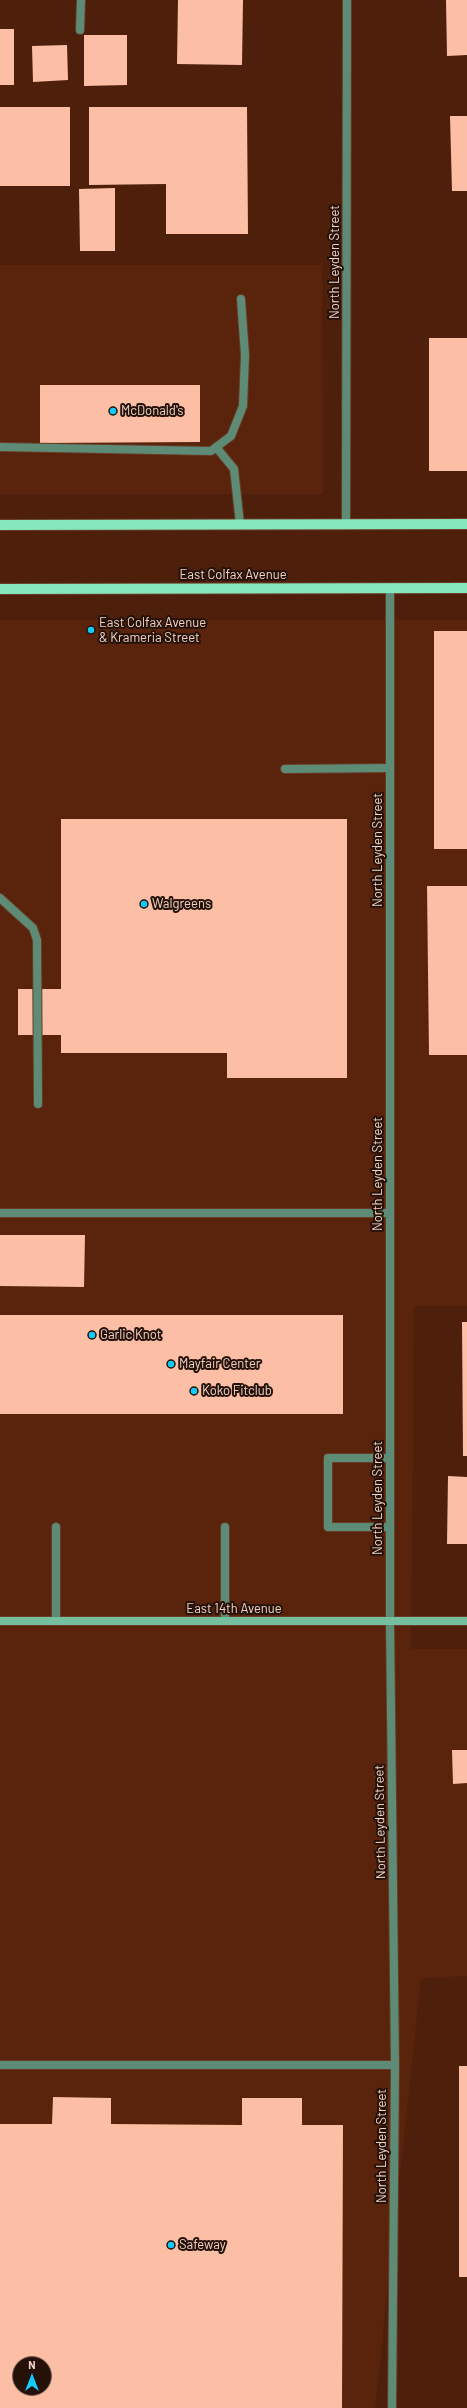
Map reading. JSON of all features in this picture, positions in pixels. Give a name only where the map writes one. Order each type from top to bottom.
[{"type":"main road","points":[[0,525],[467,524]]},
{"type":"main road","name":"East Colfax Avenue","points":[[0,589],[467,588]]},
{"type":"main road","name":"East 14th Avenue","points":[[0,1621],[467,1622]]},
{"type":"street","points":[[80,30],[81,0]]},
{"type":"street","name":"North Leyden Street","points":[[346,524],[347,0]]},
{"type":"street","points":[[0,447],[210,451],[231,436],[243,406],[245,355],[241,299]]},
{"type":"street","points":[[216,447],[234,469],[240,524]]},
{"type":"street","name":"North Leyden Street","points":[[390,588],[390,1621],[395,2065],[392,2408]]},
{"type":"street","points":[[285,769],[390,768]]},
{"type":"street","points":[[0,898],[33,928],[37,940],[38,1104]]},
{"type":"street","points":[[0,1213],[390,1213]]},
{"type":"street","points":[[390,1458],[328,1458],[328,1527],[390,1527]]},
{"type":"street","points":[[56,1527],[56,1621]]},
{"type":"street","points":[[226,1527],[226,1621]]},
{"type":"street","points":[[0,2065],[395,2065]]},
{"type":"shaded area","points":[[0,265],[322,265],[323,494],[0,494]]},
{"type":"shaded area","points":[[0,620],[467,620],[467,1306],[414,1306],[411,1649],[467,1649],[467,1976],[421,1978],[375,2408],[0,2408]]},
{"type":"building","points":[[178,0],[243,0],[242,65],[177,64]]},
{"type":"building","points":[[446,0],[467,0],[467,55],[447,56]]},
{"type":"building","points":[[0,29],[14,29],[14,85],[0,85]]},
{"type":"building","points":[[84,35],[127,35],[127,85],[84,86]]},
{"type":"building","points":[[67,45],[68,80],[33,82],[32,46]]},
{"type":"building","points":[[0,107],[70,107],[70,186],[0,186]]},
{"type":"building","points":[[89,107],[247,107],[248,234],[166,234],[166,184],[89,185]]},
{"type":"building","points":[[450,116],[467,116],[467,191],[452,191]]},
{"type":"building","points":[[115,188],[115,251],[80,251],[79,189]]},
{"type":"building","points":[[429,338],[467,338],[467,471],[429,471]]},
{"type":"building","points":[[40,385],[200,385],[200,442],[40,443]]},
{"type":"building","points":[[434,631],[467,631],[467,849],[434,849]]},
{"type":"building","points":[[61,819],[347,819],[347,1078],[227,1078],[227,1053],[61,1053],[61,1035],[18,1035],[18,989],[61,989]]},
{"type":"building","points":[[427,886],[467,886],[467,1055],[429,1055]]},
{"type":"building","points":[[0,1235],[85,1235],[84,1287],[0,1286]]},
{"type":"building","name":"Mayfair Center","points":[[0,1315],[343,1315],[343,1414],[0,1414]]},
{"type":"building","points":[[462,1322],[467,1322],[467,1456],[463,1456]]},
{"type":"building","points":[[448,1476],[467,1477],[467,1544],[447,1544]]},
{"type":"building","points":[[452,1750],[467,1750],[467,1783],[453,1784]]},
{"type":"building","points":[[459,2066],[467,2066],[467,2277],[459,2277]]},
{"type":"building","name":"Safeway","points":[[53,2097],[111,2098],[111,2124],[242,2125],[242,2098],[302,2098],[302,2125],[343,2125],[342,2408],[0,2408],[0,2124],[52,2124]]},
{"type":"place","name":"McDonald's","points":[[113,411]]},
{"type":"place","name":"East Colfax Avenue & Krameria Street","points":[[91,630]]},
{"type":"place","name":"Walgreens","points":[[144,904]]},
{"type":"place","name":"Garlic Knot","points":[[92,1335]]},
{"type":"place","name":"Mayfair Center","points":[[171,1364]]},
{"type":"place","name":"Koko Fitclub","points":[[194,1391]]},
{"type":"place","name":"Safeway","points":[[171,2245]]}]
